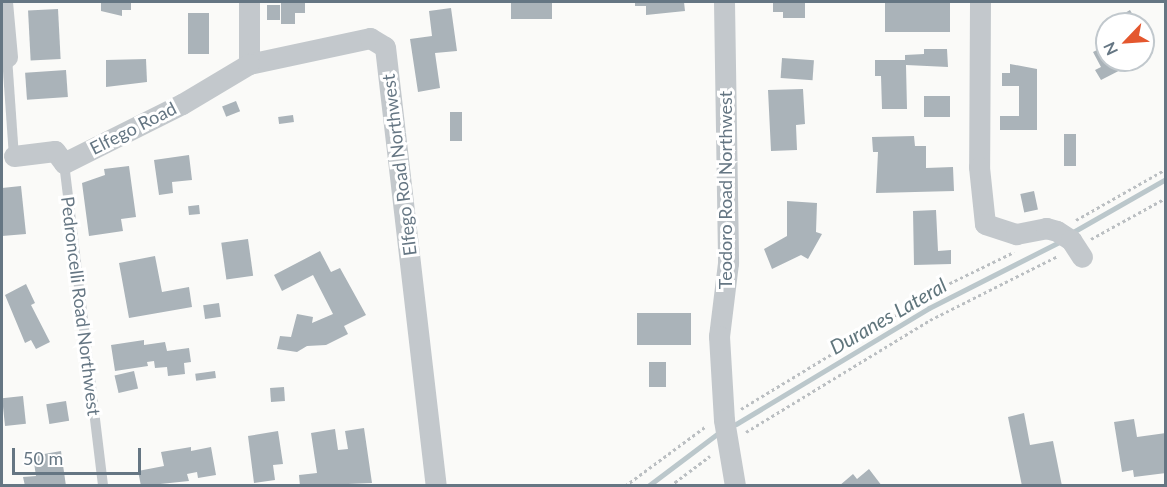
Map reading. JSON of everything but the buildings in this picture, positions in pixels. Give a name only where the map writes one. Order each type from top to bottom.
[{"type":"street","points":[[2,2],[7,57]]},
{"type":"street","points":[[249,2],[249,64]]},
{"type":"street","name":"Teodoro Road Northwest","points":[[724,2],[728,263],[719,336],[724,420],[730,442],[735,486]]},
{"type":"street","points":[[980,2],[979,167],[985,224],[1016,234],[1046,228],[1070,242]]},
{"type":"street","name":"Elfego Road Northwest","points":[[249,64],[370,38],[385,47],[436,486]]},
{"type":"street","name":"Elfego Road","points":[[64,163],[182,104],[249,64]]},
{"type":"street","points":[[14,156],[55,151],[64,163]]},
{"type":"lane","points":[[7,57],[14,156]]},
{"type":"lane","name":"Pedroncelli Road Northwest","points":[[64,163],[103,486]]},
{"type":"path","points":[[1070,242],[1166,169]]},
{"type":"path","points":[[670,486],[730,442],[930,320],[1070,242],[1166,198]]},
{"type":"path","points":[[625,486],[705,427],[724,420],[870,329],[1016,251]]},
{"type":"waterway","name":"Duranes Lateral","points":[[1073,232],[1166,179]]},
{"type":"waterway","name":"Duranes Lateral","points":[[736,424],[929,308],[1059,242]]},
{"type":"waterway","name":"Duranes Lateral","points":[[648,486],[717,434]]}]
